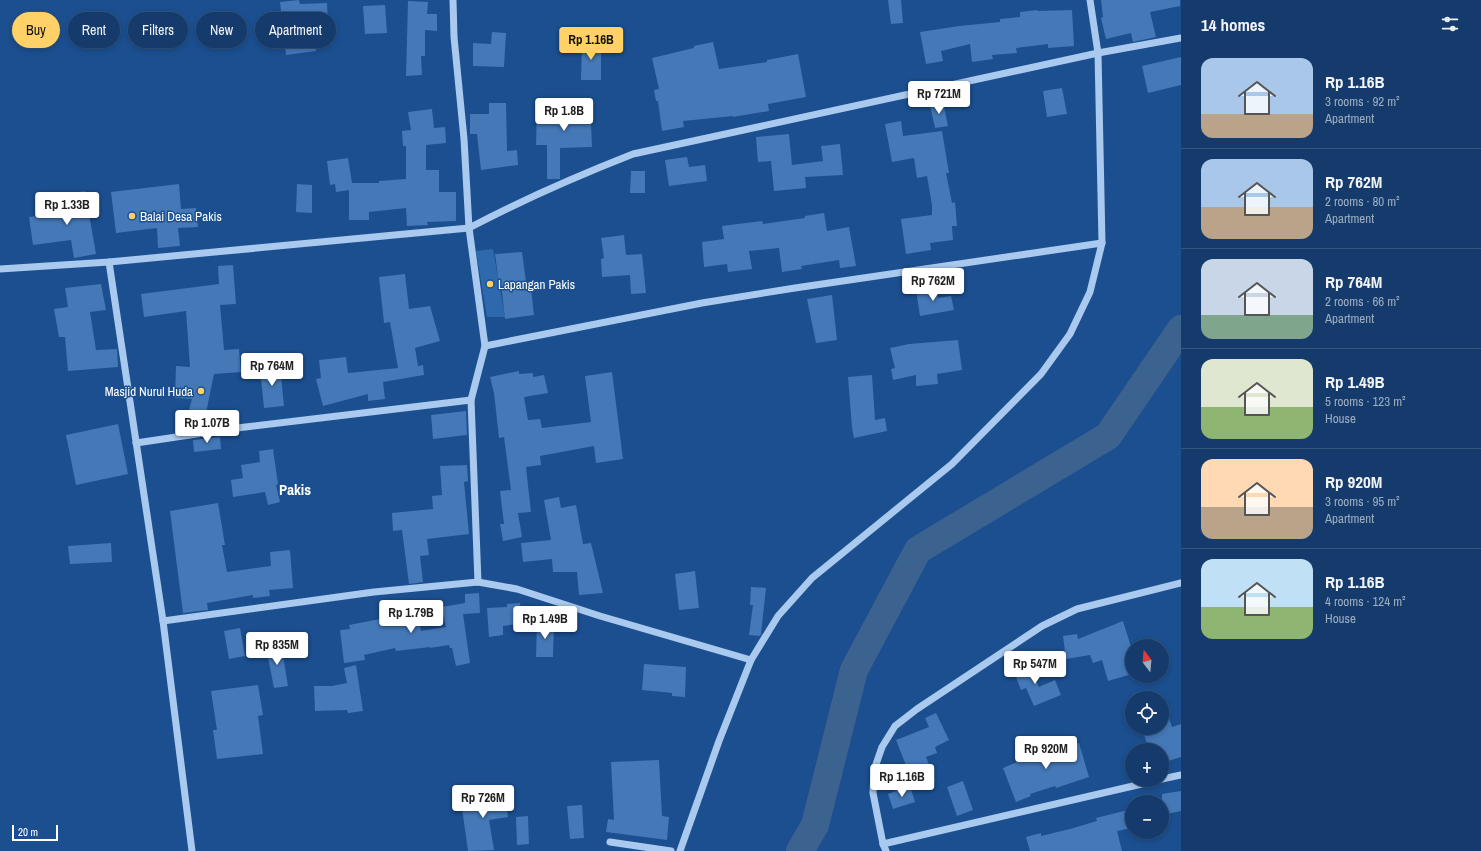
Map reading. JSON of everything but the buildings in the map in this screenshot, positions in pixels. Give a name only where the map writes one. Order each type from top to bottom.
[{"type":"street","points":[[453,0],[454,37],[464,139],[469,228],[485,346],[471,400],[478,582]]},
{"type":"street","points":[[680,851],[719,741],[751,660],[778,616],[812,578],[952,464],[1041,374],[1070,334],[1090,292],[1102,243],[1098,53],[1090,0]]},
{"type":"street","points":[[0,269],[109,262],[469,228],[495,214],[558,185],[633,154],[1098,53],[1181,38]]},
{"type":"street","points":[[485,346],[702,303],[1102,243]]},
{"type":"street","points":[[109,262],[164,621],[192,851]]},
{"type":"street","points":[[136,443],[236,428],[471,400]]},
{"type":"street","points":[[164,621],[374,592],[478,582],[517,589],[608,618],[751,660]]},
{"type":"street","points":[[1132,787],[884,847],[872,793],[874,770],[882,747],[895,726],[917,709],[1042,626],[1077,609],[1181,583]]},
{"type":"street","points":[[1169,778],[1181,775]]},
{"type":"street","points":[[610,842],[671,851]]},
{"type":"shaded area","name":"Lapangan Pakis","points":[[493,249],[505,317],[487,317],[476,251]]},
{"type":"waterway","points":[[800,851],[815,825],[854,670],[918,550],[1108,436],[1181,329]]},
{"type":"place","name":"Balai Desa Pakis","points":[[132,216]]},
{"type":"place","name":"Lapangan Pakis","points":[[490,284]]},
{"type":"place","name":"Masjid Nurul Huda","points":[[201,391]]},
{"type":"district","name":"Pakis","points":[[295,489]]}]
